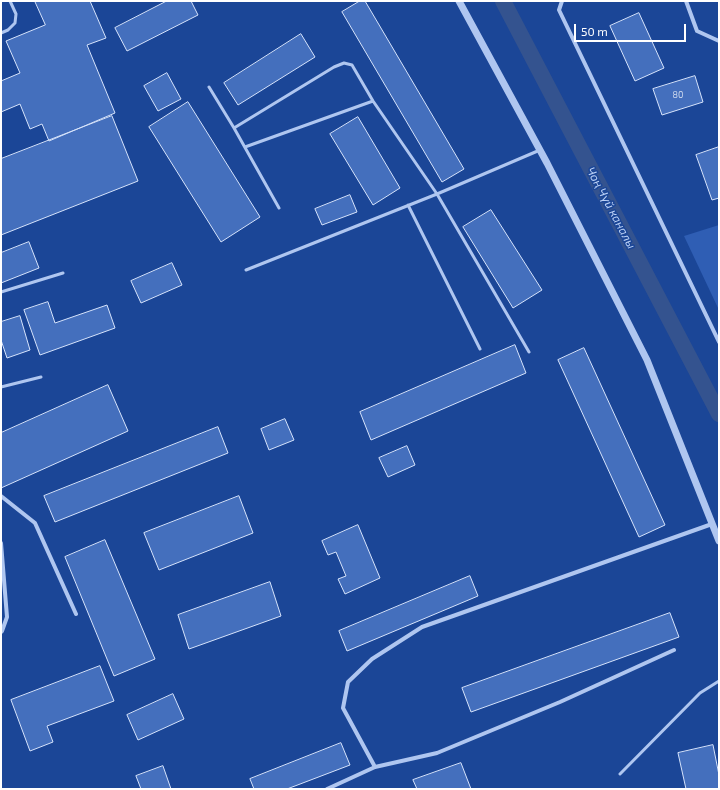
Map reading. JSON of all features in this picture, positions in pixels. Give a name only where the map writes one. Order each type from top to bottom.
[{"type":"street","points":[[459,1],[540,150],[647,360],[719,541]]},
{"type":"street","points":[[562,1],[559,10],[719,342]]},
{"type":"street","points":[[686,1],[697,31],[719,41]]},
{"type":"street","points":[[1,496],[35,523],[76,614]]},
{"type":"street","points":[[375,767],[343,708],[348,682],[372,659],[422,627],[712,524]]},
{"type":"street","points":[[1,543],[7,616],[1,632]]},
{"type":"street","points":[[327,789],[375,767],[437,753],[560,702],[674,650]]},
{"type":"lane","points":[[1,33],[8,30],[15,23],[16,14],[10,1]]},
{"type":"lane","points":[[234,128],[334,67],[344,63],[352,65],[374,101],[437,194],[529,352]]},
{"type":"lane","points":[[209,87],[279,208]]},
{"type":"lane","points":[[245,148],[374,101]]},
{"type":"lane","points":[[246,270],[437,194],[540,150]]},
{"type":"lane","points":[[408,205],[480,349]]},
{"type":"lane","points":[[1,292],[63,273]]},
{"type":"lane","points":[[1,387],[41,377]]},
{"type":"lane","points":[[620,774],[700,694],[719,681]]},
{"type":"shaded area","points":[[719,225],[719,310],[684,236]]},
{"type":"building","points":[[35,1],[90,1],[106,38],[87,45],[115,113],[49,141],[42,124],[30,129],[20,104],[1,112],[1,81],[20,73],[6,41],[45,25]]},
{"type":"building","points":[[167,1],[191,1],[198,15],[127,51],[115,28]]},
{"type":"building","points":[[360,1],[365,1],[464,169],[442,182],[342,12]]},
{"type":"building","points":[[639,13],[664,68],[635,81],[610,26]]},
{"type":"building","points":[[301,34],[315,57],[238,105],[224,83]]},
{"type":"building","points":[[167,73],[181,99],[158,111],[144,86]]},
{"type":"building","points":[[695,76],[703,102],[662,115],[653,89]]},
{"type":"building","points":[[188,102],[260,217],[221,242],[149,127]]},
{"type":"building","points":[[112,116],[138,181],[1,235],[1,159]]},
{"type":"building","points":[[358,117],[400,188],[373,205],[330,134]]},
{"type":"building","points":[[719,147],[719,198],[712,200],[696,155]]},
{"type":"building","points":[[350,195],[357,212],[322,225],[315,209]]},
{"type":"building","points":[[491,210],[542,290],[513,308],[463,227]]},
{"type":"building","points":[[29,242],[39,268],[1,283],[1,253]]},
{"type":"building","points":[[172,263],[182,285],[141,303],[131,281]]},
{"type":"building","points":[[48,302],[55,323],[107,305],[115,328],[40,355],[24,310]]},
{"type":"building","points":[[20,316],[30,350],[7,358],[1,340],[1,322]]},
{"type":"building","points":[[515,345],[526,373],[371,440],[360,412]]},
{"type":"building","points":[[584,348],[665,525],[639,537],[558,360]]},
{"type":"building","points":[[108,385],[128,431],[1,488],[1,433]]},
{"type":"building","points":[[285,419],[294,440],[269,450],[261,429]]},
{"type":"building","points":[[218,427],[228,453],[55,522],[44,496]]},
{"type":"building","points":[[407,446],[415,465],[388,477],[379,458]]},
{"type":"building","points":[[239,496],[253,533],[159,570],[144,533]]},
{"type":"building","points":[[358,525],[380,578],[345,594],[338,579],[346,576],[336,552],[328,555],[322,541]]},
{"type":"building","points":[[105,540],[155,659],[114,676],[65,557]]},
{"type":"building","points":[[470,576],[478,596],[347,651],[339,631]]},
{"type":"building","points":[[270,582],[281,616],[189,649],[178,615]]},
{"type":"building","points":[[670,613],[679,637],[471,712],[462,688]]},
{"type":"building","points":[[100,666],[114,701],[47,726],[53,742],[30,751],[11,700]]},
{"type":"building","points":[[173,694],[184,719],[138,740],[127,715]]},
{"type":"building","points":[[341,743],[350,765],[287,789],[254,789],[250,779]]},
{"type":"building","points":[[713,745],[719,775],[719,789],[686,789],[678,753]]},
{"type":"building","points":[[461,763],[471,789],[417,789],[413,780]]},
{"type":"building","points":[[163,766],[171,789],[141,789],[136,776]]},
{"type":"waterway","name":"Чоң Чүй каналы","points":[[503,1],[719,414]]}]
